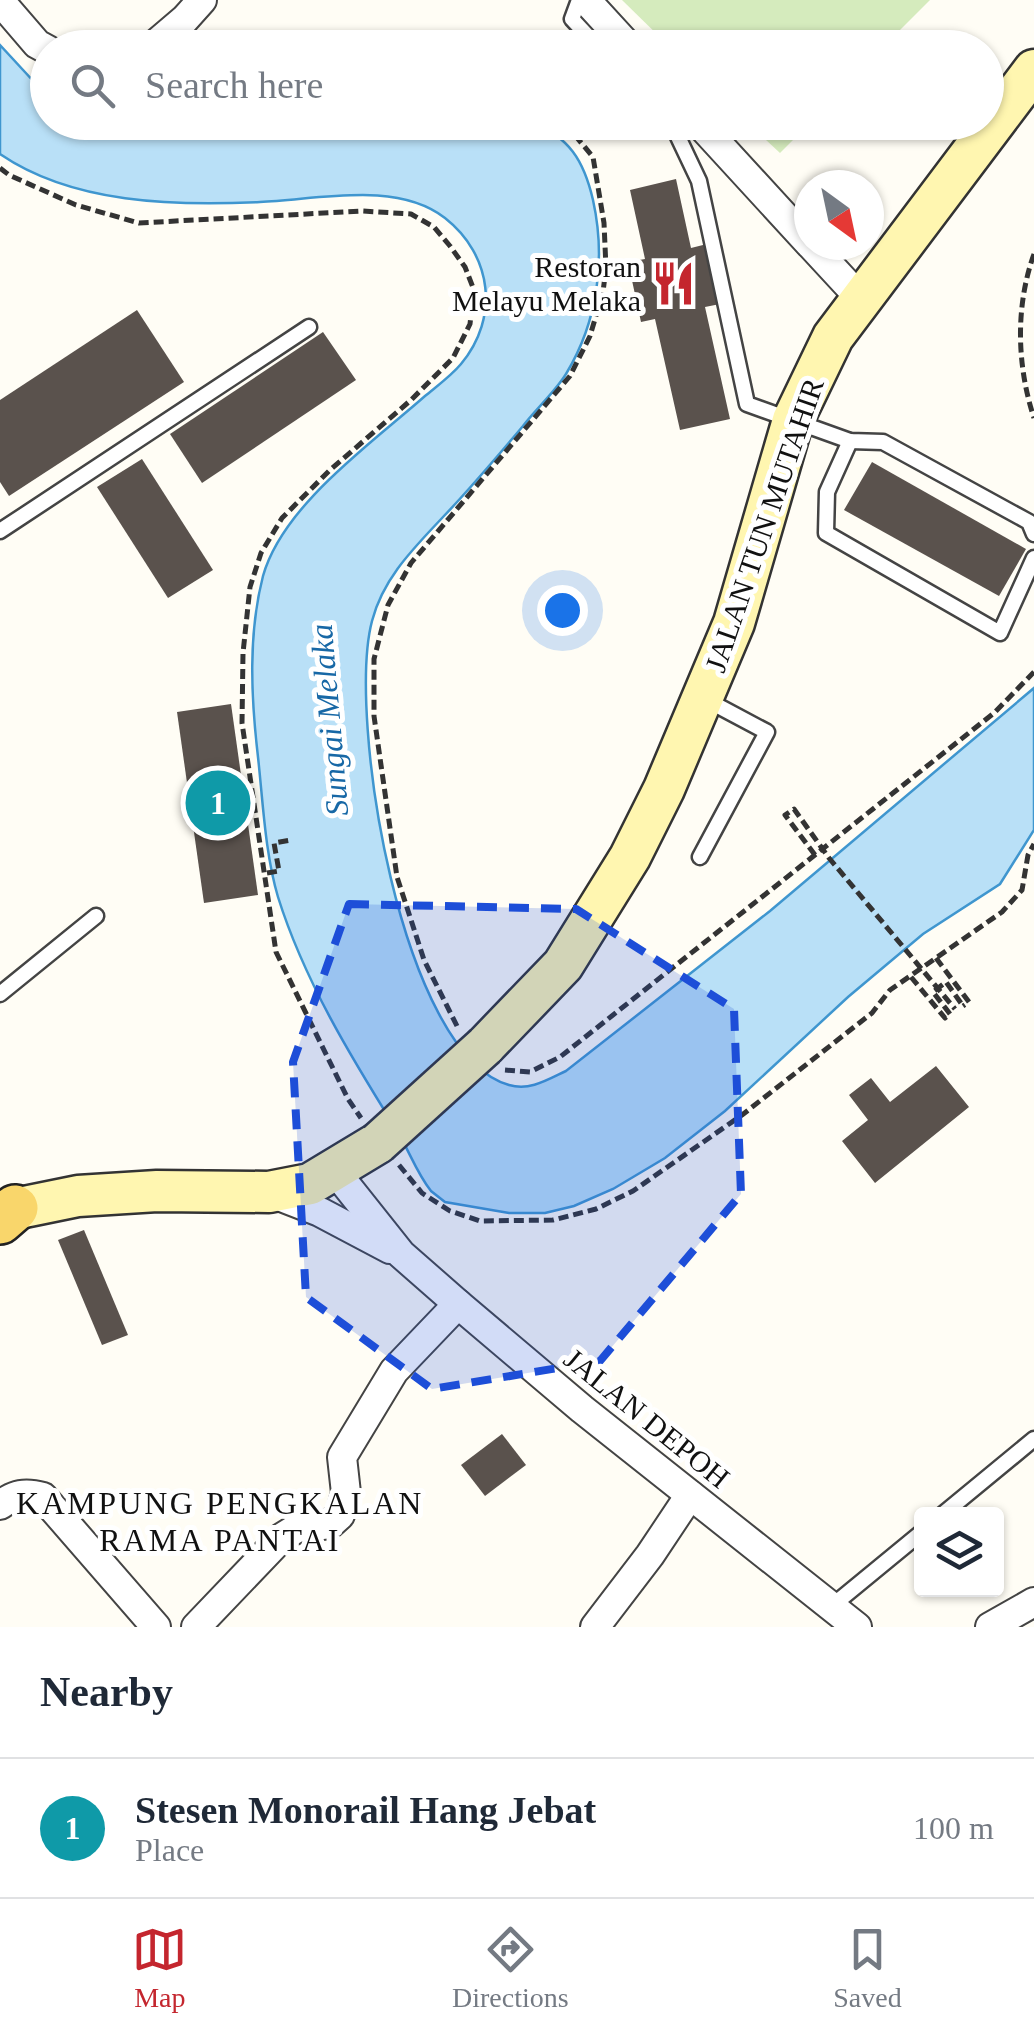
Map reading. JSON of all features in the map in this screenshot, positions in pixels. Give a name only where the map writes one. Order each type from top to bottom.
[{"type":"street","points":[[172,30],[202,0]]},
{"type":"street","points":[[582,0],[612,30]]},
{"type":"street","points":[[0,1],[30,36]]},
{"type":"street","name":"JALAN TUN MUTAHIR","points":[[1004,109],[1034,70]]},
{"type":"street","points":[[715,140],[794,227]]},
{"type":"street","name":"JALAN TUN MUTAHIR","points":[[5,1214],[78,1196],[157,1190],[268,1192],[310,1184],[388,1152],[482,1047],[530,1003],[590,925],[664,790],[734,623],[793,420],[826,350],[860,298],[981,140]]},
{"type":"street","points":[[825,260],[860,298]]},
{"type":"street","name":"JALAN DEPOH","points":[[334,1171],[401,1254],[458,1304],[857,1627]]},
{"type":"street","name":"JALAN DEPOH","points":[[268,1192],[320,1212],[401,1254]]},
{"type":"street","points":[[196,1627],[281,1538],[297,1528],[330,1524],[340,1515],[346,1493],[342,1457],[394,1371],[458,1304]]},
{"type":"street","points":[[0,1505],[16,1495],[30,1493],[43,1497],[156,1627]]},
{"type":"street","points":[[595,1627],[650,1556],[690,1495]]},
{"type":"street","points":[[1005,1624],[1034,1602]]},
{"type":"lane","points":[[582,0],[572,20],[582,30]]},
{"type":"lane","points":[[679,140],[698,181],[747,404],[850,440],[883,442],[1029,522],[1034,534]]},
{"type":"lane","points":[[0,531],[309,328]]},
{"type":"lane","points":[[850,440],[827,492],[826,533],[1000,634],[1034,558]]},
{"type":"lane","points":[[700,857],[767,732],[703,698]]},
{"type":"lane","points":[[0,994],[96,916]]},
{"type":"lane","points":[[951,1507],[1034,1439]]},
{"type":"lane","points":[[832,1606],[914,1539]]},
{"type":"path","points":[[579,140],[593,157],[604,223],[604,292],[590,336],[570,376],[411,563],[388,605],[374,659],[374,716],[398,877],[424,960],[482,1047],[530,1072],[560,1058],[994,713],[1034,672]]},
{"type":"path","points":[[0,168],[76,204],[140,223],[362,211],[411,214],[434,227],[465,267],[474,290],[470,324],[453,358],[282,518],[261,553],[250,588],[242,723],[276,952],[348,1099]]},
{"type":"path","points":[[1034,254],[1019,323],[1027,398],[1034,418]]},
{"type":"path","points":[[815,855],[785,814],[794,810],[828,858],[955,1009]]},
{"type":"path","points":[[266,873],[279,871],[274,842],[292,840]]},
{"type":"path","points":[[388,1152],[422,1193],[450,1211],[480,1221],[553,1220],[596,1209],[633,1191],[742,1115],[872,1013],[890,990],[1002,912],[1022,890],[1028,855],[1034,844]]},
{"type":"path","points":[[910,977],[945,1018],[950,1014],[933,992],[946,982],[963,1006],[969,1002],[936,957]]},
{"type":"highlighted area","points":[[349,904],[576,909],[734,1009],[741,1194],[600,1361],[432,1389],[306,1297],[293,1062]]},
{"type":"green space","points":[[622,0],[930,0],[900,30],[653,30]]},
{"type":"green space","points":[[766,140],[793,140],[780,153]]},
{"type":"water","name":"Sungai Melaka","points":[[0,45],[30,78],[30,140],[561,140],[585,173],[597,222],[599,267],[592,311],[577,354],[556,387],[401,564],[377,605],[366,667],[376,802],[391,877],[412,950],[439,1013],[471,1060],[509,1085],[524,1087],[566,1071],[770,911],[1034,688],[1034,830],[1000,884],[923,934],[848,997],[725,1111],[665,1158],[613,1189],[574,1206],[545,1213],[509,1213],[445,1202],[421,1176],[330,1017],[301,958],[278,897],[267,845],[256,734],[253,643],[263,576],[289,525],[332,477],[453,373],[473,346],[482,327],[485,307],[481,268],[461,233],[445,218],[403,199],[356,195],[260,202],[159,202],[59,183],[0,154]]},
{"type":"building","points":[[676,179],[691,248],[707,244],[720,304],[705,307],[730,419],[680,430],[655,319],[641,322],[628,262],[645,259],[630,190]]},
{"type":"building","points":[[137,310],[184,382],[9,496],[0,482],[0,400]]},
{"type":"building","points":[[323,332],[356,380],[202,483],[170,434]]},
{"type":"building","points":[[142,459],[213,570],[168,598],[97,487]]},
{"type":"building","points":[[872,462],[1026,549],[999,596],[844,510]]},
{"type":"building","points":[[231,704],[258,895],[204,903],[177,712]]},
{"type":"building","points":[[936,1066],[969,1107],[875,1183],[842,1141],[868,1120],[849,1095],[871,1078],[890,1102]]},
{"type":"building","points":[[84,1230],[128,1335],[102,1345],[58,1240]]},
{"type":"building","points":[[502,1434],[526,1465],[485,1496],[461,1465]]},
{"type":"place","name":"Restoran Melayu Melaka","points":[[674,283]]},
{"type":"place","name":"Stesen Monorail Hang Jebat","points":[[218,803]]},
{"type":"district","name":"KAMPUNG PENGKALAN RAMA PANTAI","points":[[220,1522]]}]
